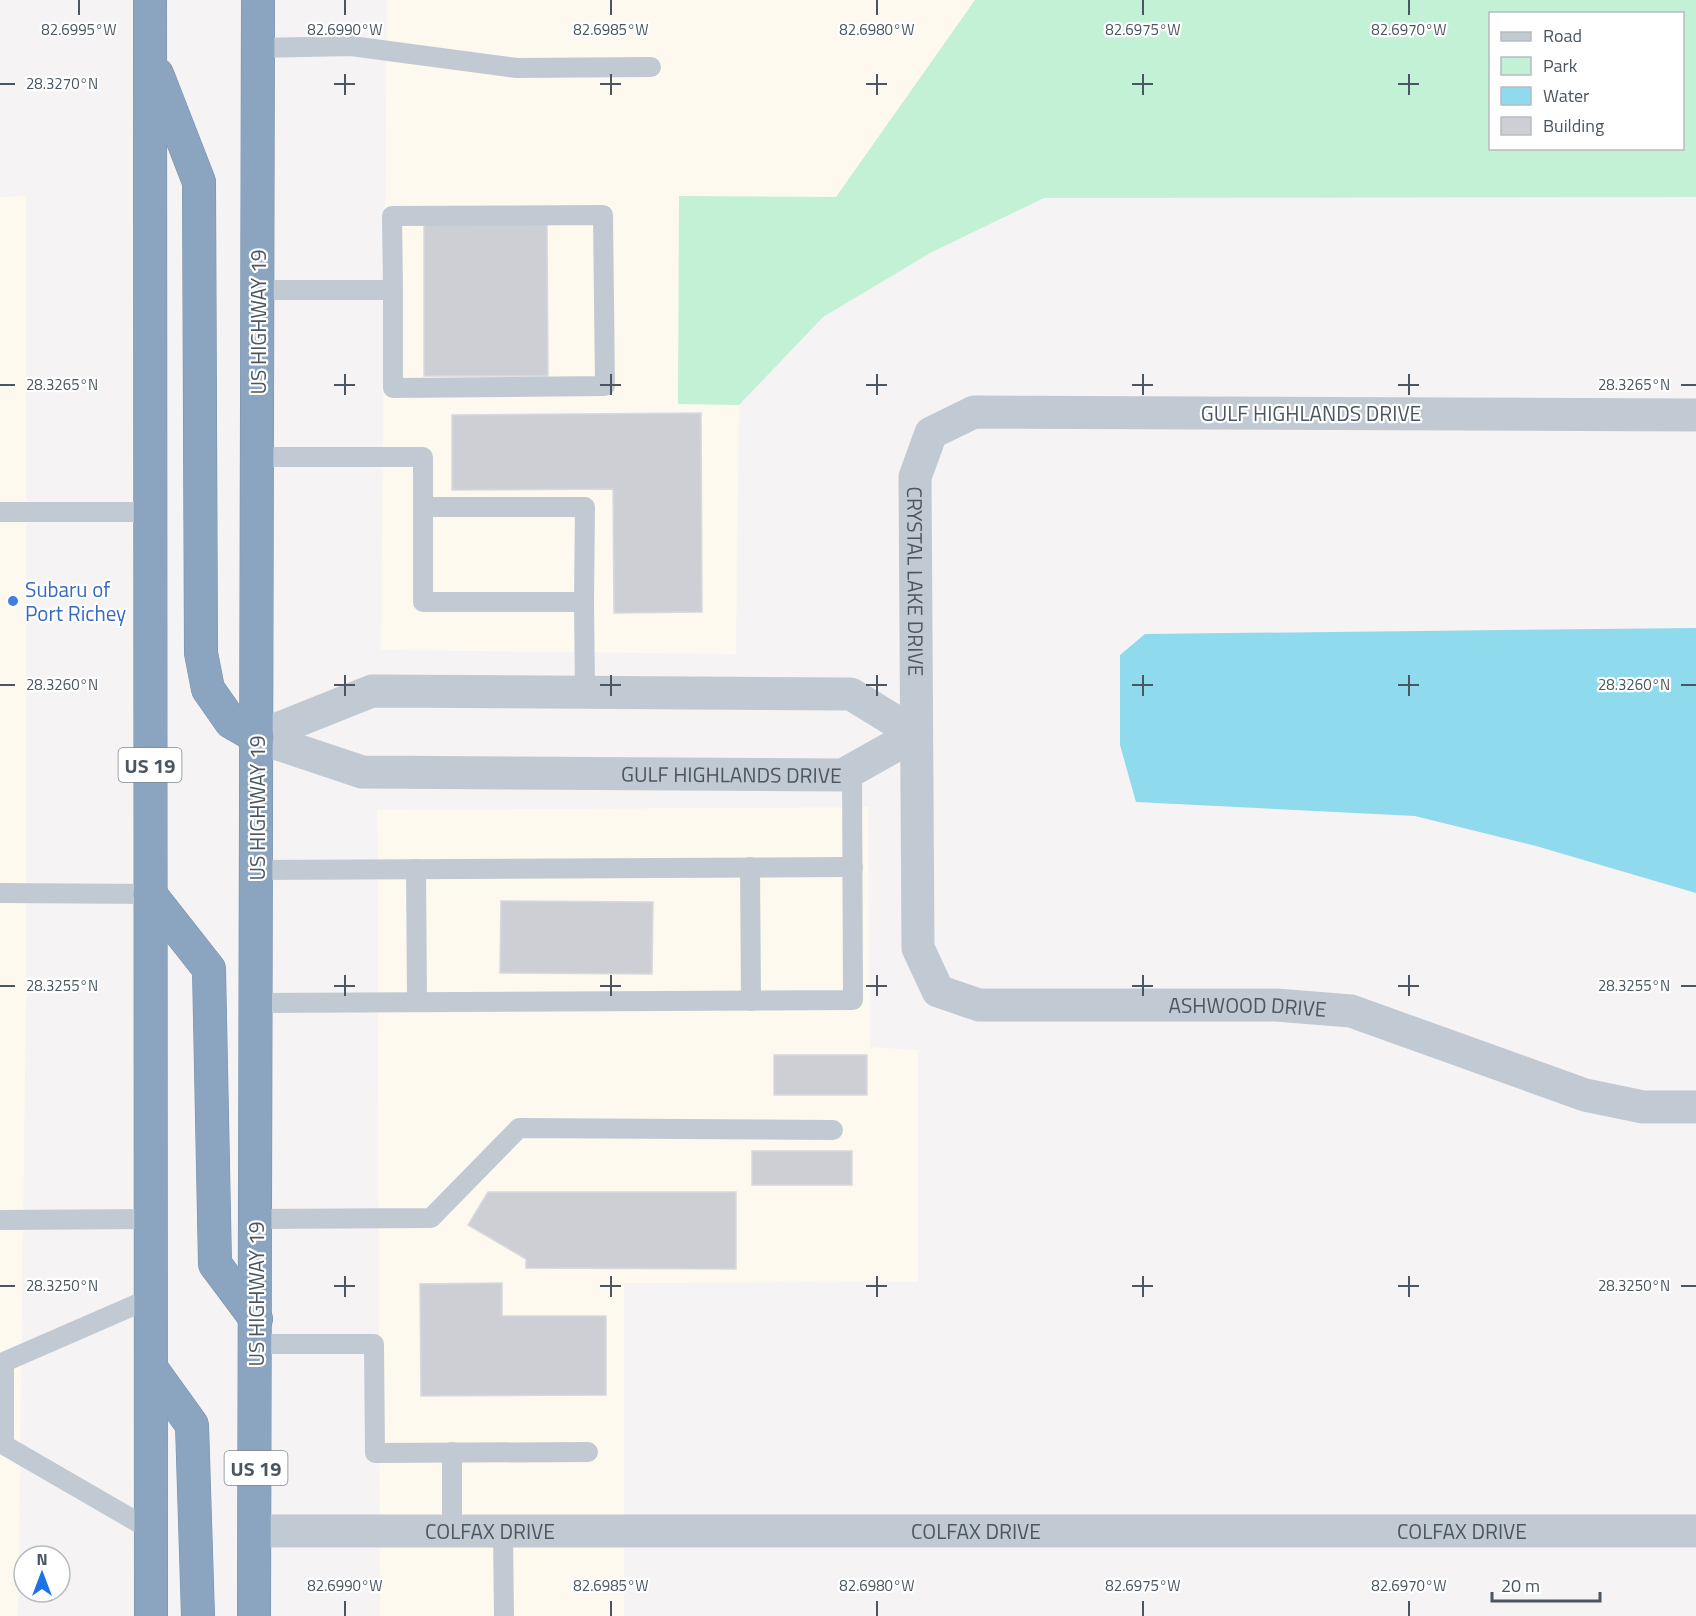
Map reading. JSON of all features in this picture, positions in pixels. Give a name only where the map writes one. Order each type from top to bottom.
[{"type":"highway","name":"US 19","points":[[150,0],[151,1616]]},
{"type":"highway","points":[[238,0],[258,48]]},
{"type":"highway","name":"US HIGHWAY 19","points":[[254,1616],[258,0]]},
{"type":"highway","points":[[150,56],[199,182],[201,653],[208,689],[231,722],[257,737]]},
{"type":"highway","points":[[150,894],[209,969],[215,1264],[256,1332]]},
{"type":"highway","points":[[151,1368],[192,1425],[198,1616]]},
{"type":"street","name":"GULF HIGHLANDS DRIVE","points":[[931,433],[974,412],[1696,415]]},
{"type":"street","name":"CRYSTAL LAKE DRIVE","points":[[916,734],[915,477],[931,433]]},
{"type":"street","points":[[257,737],[372,691],[851,694],[916,734]]},
{"type":"street","name":"GULF HIGHLANDS DRIVE","points":[[257,737],[362,772],[843,775],[916,734]]},
{"type":"street","name":"ASHWOOD DRIVE","points":[[916,734],[918,948],[938,991],[979,1005],[1276,1005],[1351,1011],[1585,1095],[1643,1107],[1696,1107]]},
{"type":"street","name":"COLFAX DRIVE","points":[[256,1531],[1696,1531]]},
{"type":"lane","points":[[258,48],[351,46],[517,69],[651,67]]},
{"type":"lane","points":[[603,214],[604,386],[393,388],[393,290],[392,216],[603,214]]},
{"type":"lane","points":[[258,290],[393,290]]},
{"type":"lane","points":[[258,457],[423,457],[423,602],[584,602]]},
{"type":"lane","points":[[423,507],[585,507],[585,692]]},
{"type":"lane","points":[[0,512],[150,512]]},
{"type":"lane","points":[[257,1003],[853,1000],[852,769]]},
{"type":"lane","points":[[750,867],[751,1001]]},
{"type":"lane","points":[[257,870],[853,867]]},
{"type":"lane","points":[[416,869],[417,1002]]},
{"type":"lane","points":[[0,893],[150,894]]},
{"type":"lane","points":[[256,1219],[431,1218],[519,1128],[833,1130]]},
{"type":"lane","points":[[0,1220],[150,1219]]},
{"type":"lane","points":[[151,1298],[4,1362],[4,1445],[151,1530]]},
{"type":"lane","points":[[256,1332],[374,1344],[375,1453],[588,1452]]},
{"type":"lane","points":[[452,1452],[452,1531]]},
{"type":"lane","points":[[503,1531],[504,1616]]},
{"type":"shaded area","points":[[387,0],[975,0],[836,197],[679,197],[678,404],[739,405],[736,654],[381,650]]},
{"type":"shaded area","name":"Subaru of Port Richey","points":[[26,196],[26,1006],[19,1544],[12,1544],[12,1604],[18,1604],[18,1616],[0,1616],[0,197]]},
{"type":"shaded area","points":[[868,807],[870,1047],[918,1050],[918,1282],[624,1283],[624,1616],[380,1616],[377,810]]},
{"type":"green space","points":[[975,0],[1696,0],[1696,197],[1044,198],[932,252],[823,317],[739,405],[678,404],[679,196],[836,197]]},
{"type":"water","points":[[1696,628],[1696,893],[1536,846],[1415,816],[1136,802],[1120,745],[1120,655],[1145,634]]},
{"type":"building","points":[[424,224],[547,224],[548,376],[424,376]]},
{"type":"building","points":[[701,413],[702,612],[614,613],[613,489],[452,490],[452,415]]},
{"type":"building","points":[[501,901],[653,902],[652,974],[500,973]]},
{"type":"building","points":[[774,1055],[867,1055],[867,1095],[774,1095]]},
{"type":"building","points":[[752,1151],[852,1151],[852,1185],[752,1185]]},
{"type":"building","points":[[488,1192],[736,1192],[736,1269],[526,1268],[526,1259],[468,1225]]},
{"type":"building","points":[[502,1283],[502,1316],[606,1316],[606,1395],[421,1396],[420,1284]]},
{"type":"place","name":"Subaru of Port Richey","points":[[13,601]]}]
